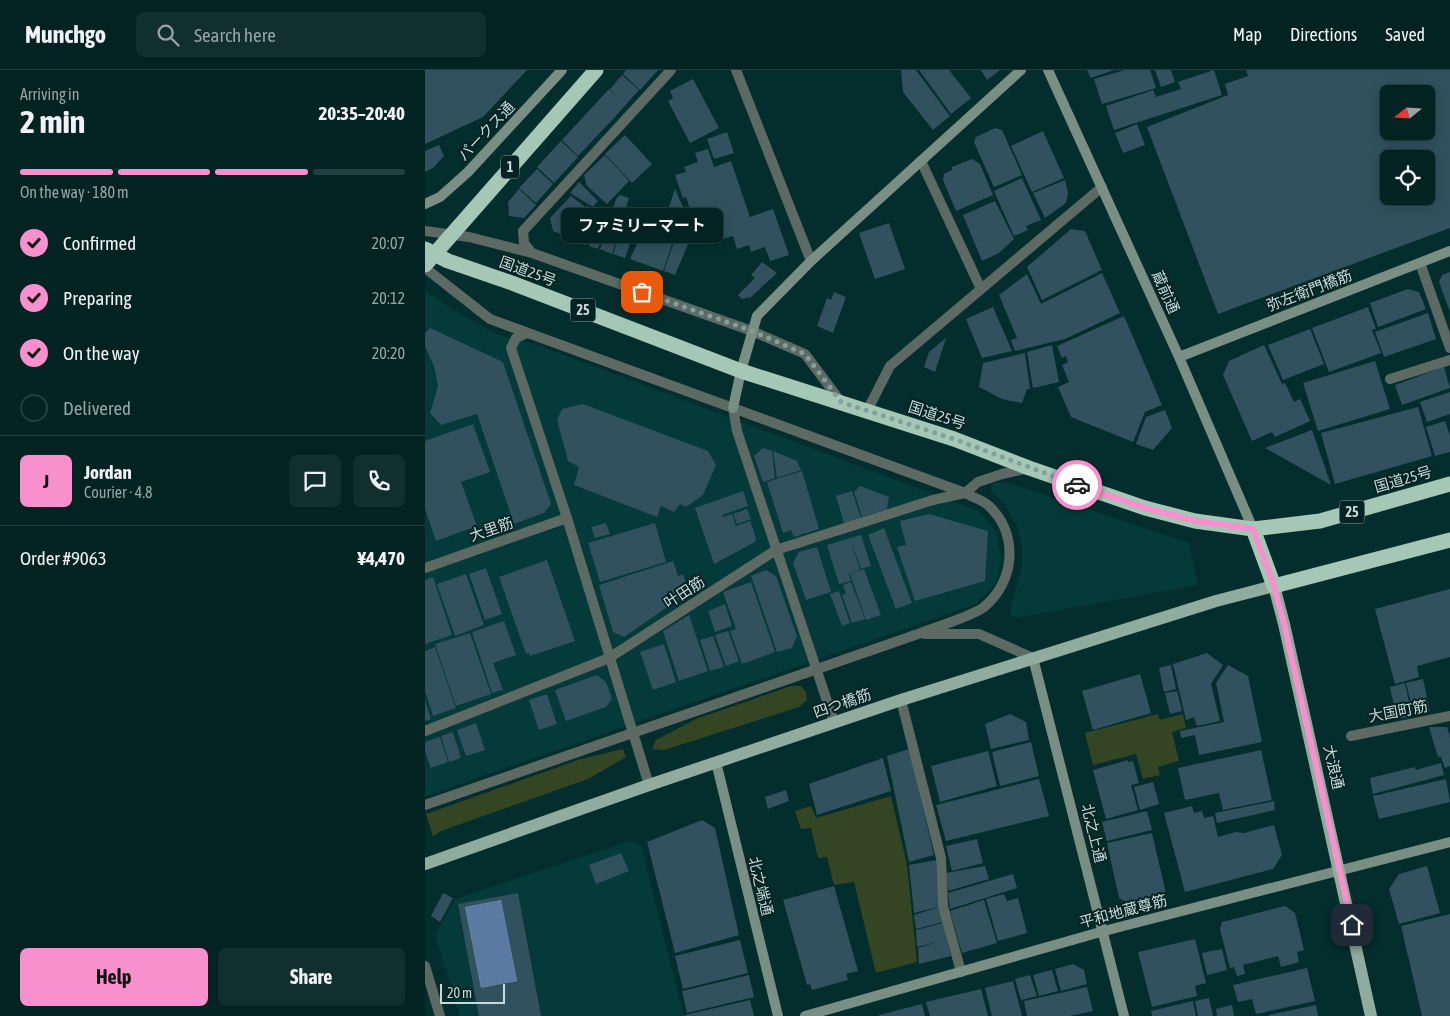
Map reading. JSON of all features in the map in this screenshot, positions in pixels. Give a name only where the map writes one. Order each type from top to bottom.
[{"type":"highway","name":"1","points":[[425,266],[596,70]]},
{"type":"highway","name":"国道25号","points":[[425,249],[448,261],[512,283],[741,371],[954,439],[1029,468],[1145,508],[1195,521],[1253,529],[1319,521],[1450,484]]},
{"type":"highway","name":"大浪通","points":[[1253,529],[1274,586]]},
{"type":"highway","points":[[1274,586],[1450,540]]},
{"type":"main road","name":"四つ橋筋","points":[[425,864],[649,784],[901,700],[1216,601],[1274,586]]},
{"type":"main road","name":"大浪通","points":[[1274,586],[1340,871],[1371,1016]]},
{"type":"street","name":"パークス通","points":[[425,204],[440,197],[469,172],[562,70]]},
{"type":"street","points":[[532,253],[524,243],[523,231],[671,70]]},
{"type":"street","points":[[736,70],[811,261]]},
{"type":"street","points":[[834,722],[737,431],[733,408],[752,331],[757,316],[811,261],[1021,70]]},
{"type":"street","name":"蔵前通","points":[[1048,70],[1179,357],[1253,529]]},
{"type":"street","points":[[921,161],[981,289]]},
{"type":"street","points":[[867,411],[890,366],[1102,187]]},
{"type":"street","points":[[425,231],[469,237],[532,253],[752,331],[805,354],[841,402]]},
{"type":"street","name":"弥左衛門橋筋","points":[[1179,357],[1450,251]]},
{"type":"street","points":[[1420,263],[1450,348]]},
{"type":"street","points":[[425,266],[490,319],[965,493],[989,506],[1002,526],[1009,543],[1010,562],[1006,580],[997,595],[983,608],[917,634],[425,805]]},
{"type":"street","points":[[527,333],[516,338],[511,348],[567,518],[649,784]]},
{"type":"street","points":[[1390,379],[1450,360]]},
{"type":"street","points":[[965,493],[979,482],[1002,474],[1029,468]]},
{"type":"street","name":"叶田筋","points":[[425,731],[609,658],[776,550],[933,500],[965,493]]},
{"type":"street","name":"大里筋","points":[[425,568],[567,518]]},
{"type":"street","points":[[917,634],[979,634],[1033,658]]},
{"type":"street","name":"北之上通","points":[[1033,658],[1104,931],[1124,1016]]},
{"type":"street","points":[[901,700],[941,858],[943,906],[961,972]]},
{"type":"street","name":"大国町筋","points":[[1351,736],[1450,716]]},
{"type":"street","name":"北之端通","points":[[716,762],[777,1016]]},
{"type":"street","name":"平和地蔵尊筋","points":[[805,1016],[1104,931],[1450,842]]},
{"type":"street","points":[[425,966],[440,1016]]},
{"type":"shaded area","points":[[425,291],[496,334],[540,346],[978,511],[997,533],[1001,561],[995,585],[976,604],[425,796]]},
{"type":"shaded area","points":[[995,482],[1009,483],[1189,543],[1198,585],[1016,618],[1011,615],[1010,611],[1022,565],[1022,545],[1016,524],[1005,505],[991,492],[991,486]]},
{"type":"shaded area","points":[[630,841],[641,845],[684,1016],[460,1016],[435,935],[455,899]]},
{"type":"shaded area","points":[[501,900],[517,981],[481,988],[465,907]]},
{"type":"green space","points":[[791,686],[801,686],[806,692],[807,700],[799,707],[664,750],[652,749],[656,740],[696,719]]},
{"type":"green space","points":[[1158,714],[1160,720],[1183,714],[1186,728],[1172,732],[1179,761],[1158,767],[1160,775],[1143,779],[1136,754],[1093,765],[1085,733]]},
{"type":"green space","points":[[623,749],[626,757],[588,779],[441,831],[433,836],[426,814],[581,759]]},
{"type":"green space","points":[[891,796],[907,865],[917,962],[876,973],[854,882],[834,885],[827,857],[818,858],[811,828],[801,829],[795,811],[811,806],[816,818]]},
{"type":"building","points":[[425,70],[527,70],[483,117],[425,144]]},
{"type":"building","points":[[626,70],[658,70],[640,90],[623,74]]},
{"type":"building","points":[[916,70],[950,116],[933,130],[903,92],[901,71]]},
{"type":"building","points":[[919,70],[949,70],[971,98],[951,114]]},
{"type":"building","points":[[981,70],[1000,70],[987,80]]},
{"type":"building","points":[[1087,70],[1114,70],[1091,78]]},
{"type":"building","points":[[1125,70],[1150,70],[1156,88],[1102,104],[1094,79]]},
{"type":"building","points":[[1155,70],[1171,70],[1175,82],[1161,87]]},
{"type":"building","points":[[1214,70],[1222,95],[1114,130],[1106,106],[1153,90],[1156,97],[1181,89],[1178,82]]},
{"type":"building","points":[[1246,70],[1450,70],[1450,228],[1218,314],[1147,127],[1228,95],[1225,84],[1248,76]]},
{"type":"building","points":[[622,75],[639,90],[578,156],[562,140],[609,89],[616,96],[610,89]]},
{"type":"building","points":[[693,79],[719,128],[690,143],[668,101],[673,98],[670,91]]},
{"type":"building","points":[[1137,124],[1145,145],[1123,153],[1115,133]]},
{"type":"building","points":[[995,128],[1002,130],[1022,175],[994,187],[974,142],[976,137]]},
{"type":"building","points":[[1043,131],[1064,178],[1032,192],[1011,146]]},
{"type":"building","points":[[727,132],[734,153],[714,159],[707,139]]},
{"type":"building","points":[[625,135],[652,164],[632,183],[605,154]]},
{"type":"building","points":[[561,141],[578,157],[554,183],[537,167]]},
{"type":"building","points":[[439,145],[444,156],[433,168],[425,172],[425,151]]},
{"type":"building","points":[[708,149],[714,167],[731,161],[750,217],[773,209],[789,255],[770,261],[765,247],[751,252],[749,245],[737,249],[733,236],[719,240],[716,231],[705,234],[702,228],[697,229],[686,197],[683,198],[675,175],[686,172],[684,167],[698,162],[695,153]]},
{"type":"building","points":[[605,155],[629,181],[607,204],[587,186],[584,175]]},
{"type":"building","points":[[972,159],[980,164],[993,195],[956,211],[943,180],[944,174],[952,170],[952,167]]},
{"type":"building","points":[[537,169],[553,184],[536,203],[519,188]]},
{"type":"building","points":[[1022,178],[1041,220],[1026,226],[1028,230],[1014,236],[994,191]]},
{"type":"building","points":[[1065,180],[1068,193],[1066,203],[1045,218],[1033,193]]},
{"type":"building","points":[[579,182],[598,201],[593,207],[570,193]]},
{"type":"building","points":[[519,189],[536,205],[524,218],[509,216],[508,202]]},
{"type":"building","points":[[675,189],[684,209],[663,271],[630,259],[650,217],[664,222]]},
{"type":"building","points":[[620,195],[629,198],[612,254],[600,249],[616,199]]},
{"type":"building","points":[[571,196],[584,206],[572,239],[553,231],[550,218]]},
{"type":"building","points":[[995,201],[1014,239],[999,253],[982,261],[963,215]]},
{"type":"building","points":[[586,206],[599,210],[587,245],[574,241]]},
{"type":"building","points":[[602,208],[611,212],[598,249],[589,246]]},
{"type":"building","points":[[685,210],[694,230],[675,275],[664,271]]},
{"type":"building","points":[[627,212],[639,216],[625,258],[613,254]]},
{"type":"building","points":[[889,223],[905,269],[875,279],[859,233]]},
{"type":"building","points":[[1071,229],[1085,231],[1102,270],[1042,300],[1027,267]]},
{"type":"building","points":[[762,262],[777,273],[751,297],[742,299],[738,295],[755,278],[751,275]]},
{"type":"building","points":[[1450,272],[1450,312],[1439,282],[1442,275]]},
{"type":"building","points":[[1102,273],[1120,313],[1065,339],[1015,351],[1011,340],[1017,338],[999,295],[1027,274],[1041,304]]},
{"type":"building","points":[[1408,289],[1419,292],[1426,309],[1378,327],[1370,303]]},
{"type":"building","points":[[834,292],[846,297],[833,333],[817,326],[827,298],[831,300]]},
{"type":"building","points":[[993,307],[1012,351],[982,358],[966,319]]},
{"type":"building","points":[[1368,307],[1376,329],[1372,330],[1381,353],[1329,372],[1312,328]]},
{"type":"building","points":[[1428,313],[1436,339],[1384,357],[1375,332]]},
{"type":"building","points":[[1124,316],[1162,405],[1145,412],[1133,442],[1071,417],[1058,387],[1069,382],[1062,365],[1068,362],[1066,356],[1062,358],[1057,346]]},
{"type":"building","points":[[430,328],[503,362],[551,504],[544,513],[514,524],[477,414],[441,425],[430,413],[438,386],[434,366],[425,346],[425,333]]},
{"type":"building","points":[[1310,329],[1324,364],[1283,380],[1268,345]]},
{"type":"building","points":[[946,338],[935,372],[924,367],[929,352]]},
{"type":"building","points":[[1052,345],[1059,382],[1033,388],[1027,352]]},
{"type":"building","points":[[1264,345],[1282,384],[1285,383],[1294,402],[1300,399],[1310,421],[1275,437],[1272,432],[1252,441],[1223,375],[1229,361]]},
{"type":"building","points":[[1025,353],[1030,389],[1027,389],[1022,403],[1002,399],[979,387],[983,363]]},
{"type":"building","points":[[1375,361],[1390,409],[1318,431],[1303,383]]},
{"type":"building","points":[[1444,367],[1450,388],[1402,405],[1395,385]]},
{"type":"building","points":[[1450,392],[1450,414],[1427,422],[1420,402]]},
{"type":"building","points":[[583,404],[708,451],[716,465],[703,495],[686,507],[680,504],[674,512],[661,506],[657,517],[574,485],[579,467],[568,461],[557,420],[562,409]]},
{"type":"building","points":[[1418,407],[1432,456],[1335,484],[1321,433]]},
{"type":"building","points":[[1165,410],[1172,428],[1153,450],[1136,444],[1146,417]]},
{"type":"building","points":[[1445,421],[1450,436],[1450,452],[1435,456],[1426,427]]},
{"type":"building","points":[[473,424],[490,472],[461,482],[477,526],[436,541],[425,509],[425,441]]},
{"type":"building","points":[[1312,430],[1331,485],[1265,448]]},
{"type":"building","points":[[763,448],[772,451],[775,478],[763,482],[754,456]]},
{"type":"building","points":[[773,451],[797,461],[801,470],[777,478]]},
{"type":"building","points":[[802,471],[819,529],[794,537],[791,530],[783,533],[767,482]]},
{"type":"building","points":[[860,486],[889,497],[887,509],[862,517],[854,492]]},
{"type":"building","points":[[743,491],[748,506],[722,515],[723,517],[732,514],[736,526],[750,521],[756,538],[755,542],[714,564],[695,508]]},
{"type":"building","points":[[852,491],[861,518],[844,523],[836,496]]},
{"type":"building","points":[[747,509],[751,519],[737,524],[733,514]]},
{"type":"building","points":[[929,514],[988,531],[985,581],[915,601],[897,547],[906,545],[900,521]]},
{"type":"building","points":[[606,523],[610,534],[595,538],[591,527]]},
{"type":"building","points":[[655,523],[666,562],[600,582],[588,543]]},
{"type":"building","points":[[884,528],[912,603],[896,609],[868,535]]},
{"type":"building","points":[[861,535],[871,566],[861,569],[850,538]]},
{"type":"building","points":[[850,538],[860,570],[849,574],[851,581],[839,584],[827,545]]},
{"type":"building","points":[[817,547],[831,592],[806,600],[793,563],[799,552]]},
{"type":"building","points":[[547,560],[575,641],[530,656],[529,653],[526,654],[499,577]]},
{"type":"building","points":[[673,561],[678,576],[683,574],[689,592],[624,637],[613,632],[599,585]]},
{"type":"building","points":[[486,568],[502,614],[485,620],[469,574]]},
{"type":"building","points":[[864,569],[881,615],[866,620],[850,574]]},
{"type":"building","points":[[766,570],[776,576],[797,636],[792,648],[777,652],[751,576]]},
{"type":"building","points":[[466,574],[484,625],[455,636],[437,584]]},
{"type":"building","points":[[433,577],[452,635],[425,644],[425,580]]},
{"type":"building","points":[[751,582],[775,652],[742,664],[730,631],[736,629],[723,592]]},
{"type":"building","points":[[851,582],[865,619],[852,623],[842,595],[846,594],[843,585]]},
{"type":"building","points":[[1450,589],[1450,657],[1417,666],[1419,677],[1395,684],[1375,609]]},
{"type":"building","points":[[839,591],[850,623],[842,626],[830,594]]},
{"type":"building","points":[[725,604],[732,626],[715,632],[708,611]]},
{"type":"building","points":[[689,615],[708,671],[679,681],[663,631]]},
{"type":"building","points":[[504,621],[516,655],[493,663],[503,690],[492,693],[472,632]]},
{"type":"building","points":[[728,631],[739,661],[726,666],[715,635]]},
{"type":"building","points":[[470,633],[491,694],[456,706],[435,644]]},
{"type":"building","points":[[713,636],[724,667],[710,671],[700,640]]},
{"type":"building","points":[[664,644],[676,682],[653,690],[640,652]]},
{"type":"building","points":[[435,647],[456,708],[433,716],[425,691],[425,651]]},
{"type":"building","points":[[1207,653],[1223,665],[1211,684],[1220,721],[1197,726],[1194,717],[1186,720],[1173,664]]},
{"type":"building","points":[[1171,665],[1176,689],[1164,692],[1159,668]]},
{"type":"building","points":[[1228,665],[1248,676],[1262,742],[1199,755],[1195,735],[1181,738],[1180,731],[1224,722],[1216,683]]},
{"type":"building","points":[[1140,674],[1151,713],[1093,730],[1082,691]]},
{"type":"building","points":[[597,675],[606,682],[612,699],[606,707],[566,721],[555,690]]},
{"type":"building","points":[[1423,679],[1430,711],[1414,715],[1406,683]]},
{"type":"building","points":[[1405,683],[1412,716],[1397,719],[1390,687]]},
{"type":"building","points":[[1177,691],[1182,711],[1170,714],[1165,693]]},
{"type":"building","points":[[547,694],[557,724],[539,730],[529,700]]},
{"type":"building","points":[[425,700],[431,719],[425,721]]},
{"type":"building","points":[[1010,714],[1026,722],[1029,740],[991,749],[985,724]]},
{"type":"building","points":[[476,723],[485,750],[466,756],[457,730]]},
{"type":"building","points":[[1429,727],[1447,727],[1450,737],[1450,766],[1445,768],[1441,757],[1438,757]]},
{"type":"building","points":[[453,732],[461,758],[449,762],[441,736]]},
{"type":"building","points":[[440,737],[448,762],[431,768],[425,752],[425,742]]},
{"type":"building","points":[[1031,742],[1039,776],[1000,786],[992,752]]},
{"type":"building","points":[[909,749],[934,855],[909,862],[887,756]]},
{"type":"building","points":[[1261,750],[1272,800],[1223,810],[1219,793],[1185,800],[1178,768]]},
{"type":"building","points":[[988,751],[997,786],[940,802],[931,766]]},
{"type":"building","points":[[883,758],[891,791],[817,815],[809,784]]},
{"type":"building","points":[[1128,760],[1128,762],[1133,761],[1139,783],[1131,785],[1138,810],[1106,819],[1093,770]]},
{"type":"building","points":[[1441,763],[1444,775],[1373,794],[1370,778],[1415,767],[1416,770]]},
{"type":"building","points":[[1039,779],[1049,816],[946,841],[936,805]]},
{"type":"building","points":[[1446,779],[1450,802],[1379,819],[1373,796]]},
{"type":"building","points":[[1153,782],[1159,804],[1140,810],[1134,787]]},
{"type":"building","points":[[786,790],[789,801],[768,809],[765,797]]},
{"type":"building","points":[[1274,801],[1275,810],[1217,823],[1215,813]]},
{"type":"building","points":[[1192,806],[1194,813],[1202,811],[1204,818],[1213,816],[1218,837],[1236,832],[1244,833],[1274,825],[1282,855],[1273,869],[1185,892],[1164,813]]},
{"type":"building","points":[[1147,811],[1152,830],[1107,841],[1102,822]]},
{"type":"building","points":[[702,820],[715,828],[739,935],[675,953],[647,842]]},
{"type":"building","points":[[1152,833],[1167,898],[1134,906],[1119,898],[1107,843]]},
{"type":"building","points":[[977,839],[983,863],[952,871],[946,846]]},
{"type":"building","points":[[621,853],[629,871],[596,884],[589,865]]},
{"type":"building","points":[[936,860],[938,907],[914,913],[909,865]]},
{"type":"building","points":[[985,866],[989,879],[948,891],[946,873]]},
{"type":"building","points":[[1427,866],[1440,913],[1399,924],[1389,889],[1399,874]]},
{"type":"building","points":[[1013,874],[1017,888],[950,909],[948,893]]},
{"type":"building","points":[[834,886],[858,971],[846,974],[848,980],[812,990],[810,984],[807,985],[783,900]]},
{"type":"building","points":[[443,893],[453,898],[440,922],[431,916]]},
{"type":"building","points":[[518,893],[541,1016],[479,1016],[458,904]],"holes":[[[501,900],[517,981],[481,988],[465,907]]]},
{"type":"building","points":[[1004,894],[1007,901],[1018,898],[1027,933],[998,941],[986,899]]},
{"type":"building","points":[[984,900],[997,943],[962,953],[950,911]]},
{"type":"building","points":[[1285,906],[1295,913],[1304,950],[1297,952],[1299,962],[1281,967],[1278,956],[1243,965],[1245,974],[1237,976],[1234,967],[1230,968],[1220,929],[1222,922]]},
{"type":"building","points":[[939,907],[943,922],[916,929],[914,915]]},
{"type":"building","points":[[1450,914],[1450,1016],[1422,1016],[1401,926]]},
{"type":"building","points":[[943,923],[951,956],[919,964],[918,948],[937,942],[917,947],[916,930]]},
{"type":"building","points":[[1195,939],[1206,983],[1195,986],[1197,996],[1152,1007],[1138,952]]},
{"type":"building","points":[[740,940],[748,973],[683,989],[675,956]]},
{"type":"building","points":[[1222,949],[1227,970],[1207,975],[1202,953]]},
{"type":"building","points":[[1073,964],[1084,970],[1087,984],[1061,991],[1055,969]]},
{"type":"building","points":[[1307,968],[1315,1001],[1256,1014],[1252,999],[1238,1002],[1233,985]]},
{"type":"building","points":[[1052,970],[1058,991],[1039,996],[1033,975]]},
{"type":"building","points":[[749,975],[754,997],[687,1013],[682,991]]},
{"type":"building","points":[[1030,975],[1037,996],[1021,1000],[1015,979]]},
{"type":"building","points":[[1013,981],[1022,1016],[992,1016],[985,988]]},
{"type":"building","points":[[1087,987],[1093,1011],[1070,1016],[1027,1016],[1024,1001]]},
{"type":"building","points":[[981,989],[988,1016],[930,1016],[926,1002]]},
{"type":"building","points":[[1209,998],[1213,1016],[1198,1016],[1195,1001]]},
{"type":"building","points":[[750,1000],[754,1016],[685,1016],[685,1015]]},
{"type":"building","points":[[1193,1001],[1196,1016],[1152,1016],[1151,1011]]},
{"type":"building","points":[[922,1004],[925,1016],[879,1016],[879,1015]]},
{"type":"building","points":[[1232,1005],[1234,1016],[1217,1016],[1216,1009]]},
{"type":"building","points":[[1316,1005],[1318,1016],[1269,1016],[1269,1015]]},
{"type":"way so far","points":[[642,292],[752,331],[805,354],[841,402],[954,439],[1077,485]]},
{"type":"place","name":"ファミリーマート","points":[[642,292]]},
{"type":"route","points":[[1077,485],[1145,508],[1195,521],[1253,529],[1274,586],[1284,624],[1352,925]]}]
